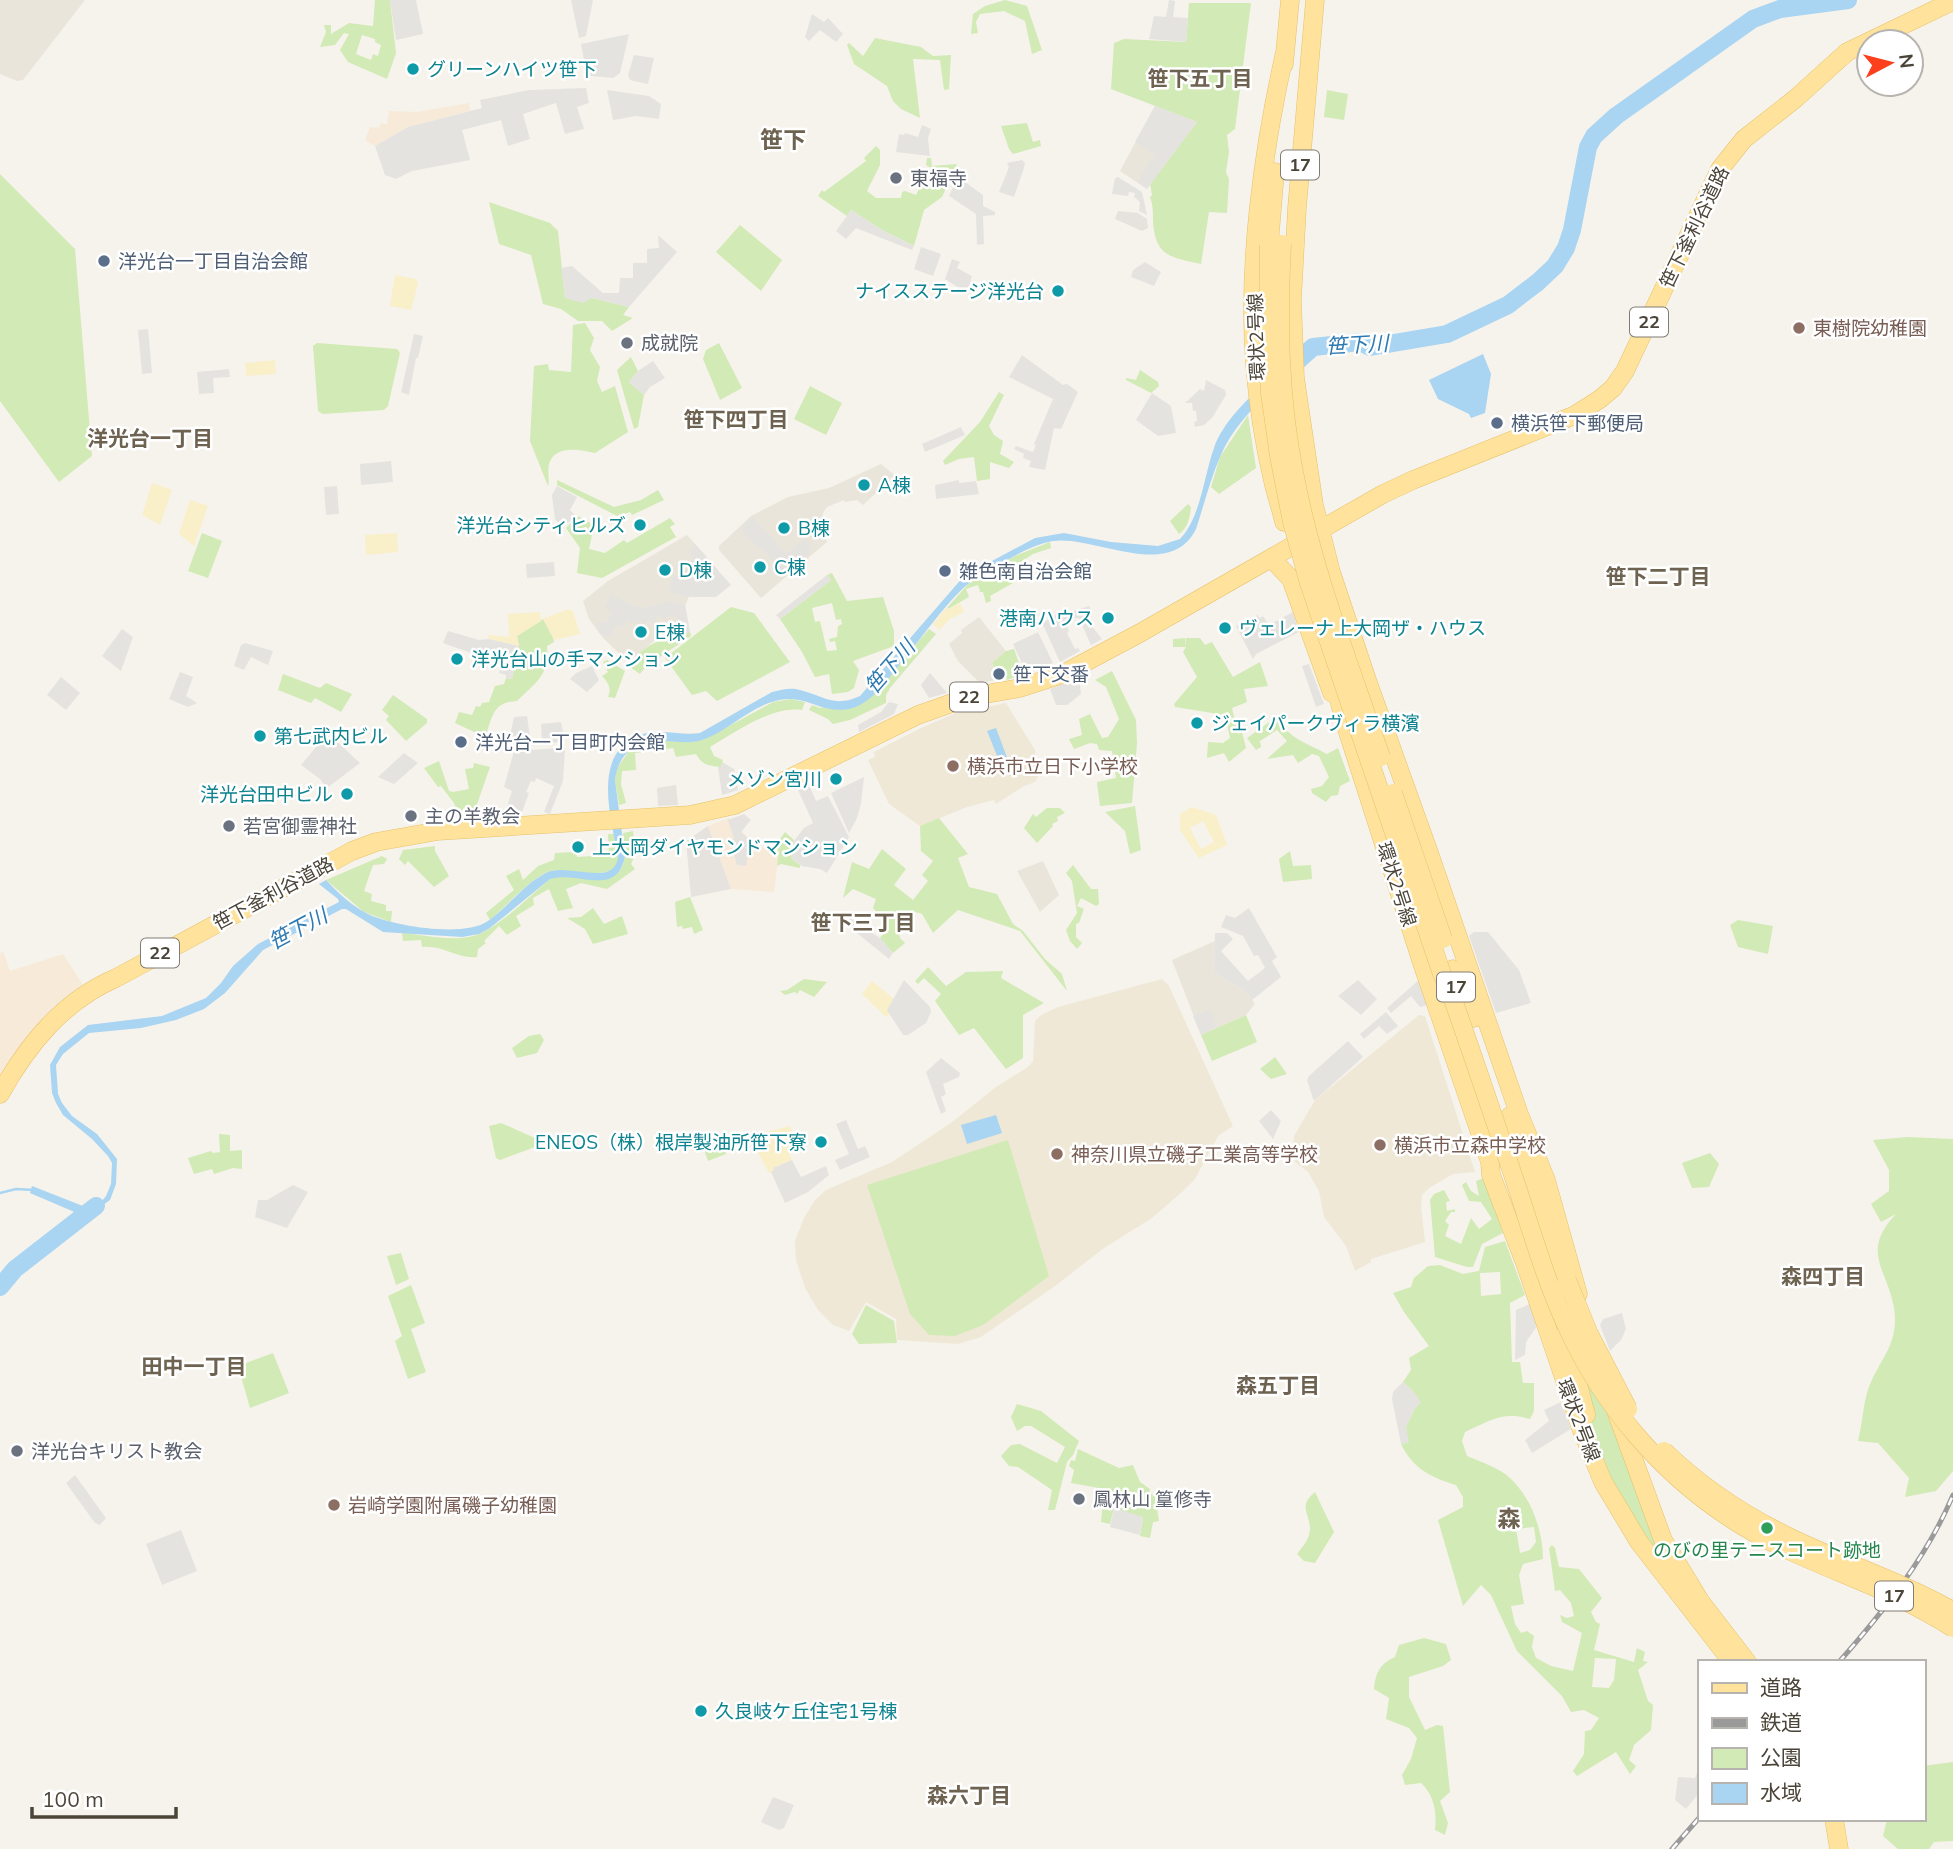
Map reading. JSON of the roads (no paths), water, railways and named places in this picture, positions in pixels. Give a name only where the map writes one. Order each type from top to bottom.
[{"type":"main road","name":"環状2号線","points":[[1276,245],[1290,0]]},
{"type":"main road","name":"環状2号線","points":[[1305,0],[1268,317],[1270,393],[1292,522],[1306,573],[1448,972],[1569,1331],[1605,1394],[1672,1475],[1730,1518],[1765,1538],[1896,1597],[1953,1628]]},
{"type":"main road","name":"17","points":[[1315,0],[1296,220],[1293,330],[1295,378],[1320,531]]},
{"type":"main road","name":"笹下釜利谷道路","points":[[0,1094],[44,1030],[92,988],[352,851],[376,842],[438,831],[690,815],[735,805],[918,715],[970,697],[1020,688],[1062,674],[1413,480],[1575,415],[1613,388],[1625,371],[1728,156],[1744,139],[1795,99],[1847,52],[1953,1]]},
{"type":"main road","name":"環状2号線","points":[[1285,52],[1276,92],[1258,218],[1254,293],[1255,363],[1273,484],[1296,568],[1337,686],[1344,720],[1423,966],[1490,1162],[1491,1175],[1525,1263],[1582,1431],[1603,1482],[1639,1542],[1730,1660]]},
{"type":"main road","points":[[1291,548],[1299,535],[1304,506],[1302,462],[1305,443]]},
{"type":"main road","name":"環状2号線","points":[[1320,531],[1367,680],[1429,850],[1519,1114],[1546,1180],[1569,1266],[1643,1488],[1663,1540],[1700,1601],[1745,1660]]},
{"type":"main road","points":[[1271,558],[1291,579],[1323,671],[1344,720]]},
{"type":"main road","name":"環状2号線","points":[[1448,972],[1456,986],[1571,1315],[1600,1371],[1620,1402],[1671,1457],[1735,1507],[1786,1536],[1905,1587],[1953,1611]]},
{"type":"main road","points":[[1448,972],[1482,1035],[1587,1353],[1617,1432],[1643,1488]]},
{"type":"main road","points":[[1448,972],[1458,1043],[1499,1166],[1542,1270],[1569,1346],[1610,1492]]},
{"type":"main road","points":[[1519,1114],[1567,1280],[1589,1334],[1628,1409]]},
{"type":"main road","points":[[1490,1162],[1520,1229],[1559,1336],[1583,1381],[1633,1442],[1672,1475]]},
{"type":"main road","points":[[1823,1821],[1828,1849]]},
{"type":"main road","points":[[1834,1821],[1839,1849]]},
{"type":"water","points":[[1310,345],[1309,355],[1259,402],[1227,442],[1213,475],[1196,529],[1184,544],[1168,552],[1150,555],[1070,541],[1053,541],[1034,547],[968,584],[942,611],[879,690],[860,705],[835,710],[799,700],[780,700],[757,708],[705,739],[688,742],[654,741],[628,752],[617,769],[615,780],[625,856],[621,869],[614,876],[605,880],[561,877],[550,879],[490,928],[479,934],[462,937],[383,932],[342,909],[263,950],[225,993],[204,1009],[176,1020],[141,1028],[89,1033],[63,1054],[56,1065],[58,1094],[72,1116],[97,1134],[117,1159],[116,1184],[110,1200],[81,1221],[76,1217],[79,1214],[30,1193],[32,1186],[88,1208],[101,1202],[111,1184],[112,1163],[108,1156],[63,1115],[52,1093],[50,1065],[60,1047],[88,1025],[162,1016],[206,998],[233,966],[258,944],[339,902],[319,884],[326,880],[356,907],[379,918],[411,926],[463,929],[488,921],[530,883],[546,873],[555,870],[599,873],[608,871],[614,867],[618,858],[609,807],[609,772],[624,744],[647,733],[700,733],[772,692],[797,689],[836,701],[860,696],[964,576],[1035,538],[1064,533],[1111,542],[1158,546],[1180,539],[1193,519],[1221,433],[1242,405]]},
{"type":"water","points":[[1483,354],[1491,374],[1485,413],[1471,418],[1469,414],[1438,399],[1429,380]]},
{"type":"water","points":[[996,728],[1008,760],[1000,763],[987,731]]},
{"type":"water","points":[[996,1115],[1002,1133],[967,1144],[961,1125]]},
{"type":"waterway","name":"笹下川","points":[[1293,365],[1313,347],[1360,342],[1370,347],[1447,334],[1508,305],[1555,266],[1566,248],[1588,147],[1594,136],[1616,116],[1753,19],[1780,9],[1848,0]]},
{"type":"waterway","points":[[0,1193],[16,1189],[34,1190]]},
{"type":"waterway","name":"笹下川","points":[[0,1287],[15,1269],[96,1206]]},
{"type":"railway","points":[[1841,1660],[1903,1583],[1930,1540],[1953,1495]]},
{"type":"railway","points":[[1672,1849],[1698,1819]]},
{"type":"place","name":"グリーンハイツ笹下","points":[[413,69]]},
{"type":"place","name":"東福寺","points":[[896,178]]},
{"type":"place","name":"洋光台一丁目自治会館","points":[[104,261]]},
{"type":"place","name":"ナイスステージ洋光台","points":[[1058,291]]},
{"type":"place","name":"東樹院幼稚園","points":[[1799,328]]},
{"type":"place","name":"成就院","points":[[627,343]]},
{"type":"place","name":"横浜笹下郵便局","points":[[1497,423]]},
{"type":"place","name":"A棟","points":[[864,485]]},
{"type":"place","name":"洋光台シティヒルズ","points":[[640,525]]},
{"type":"place","name":"B棟","points":[[784,528]]},
{"type":"place","name":"C棟","points":[[760,567]]},
{"type":"place","name":"D棟","points":[[665,570]]},
{"type":"place","name":"雑色南自治会館","points":[[945,571]]},
{"type":"place","name":"港南ハウス","points":[[1108,618]]},
{"type":"place","name":"ヴェレーナ上大岡ザ・ハウス","points":[[1225,628]]},
{"type":"place","name":"E棟","points":[[641,632]]},
{"type":"place","name":"洋光台山の手マンション","points":[[457,659]]},
{"type":"place","name":"笹下交番","points":[[999,674]]},
{"type":"place","name":"ジェイパークヴィラ横濱","points":[[1197,723]]},
{"type":"place","name":"第七武内ビル","points":[[260,736]]},
{"type":"place","name":"洋光台一丁目町内会館","points":[[461,742]]},
{"type":"place","name":"横浜市立日下小学校","points":[[953,766]]},
{"type":"place","name":"メゾン宮川","points":[[836,779]]},
{"type":"place","name":"洋光台田中ビル","points":[[347,794]]},
{"type":"place","name":"主の羊教会","points":[[411,816]]},
{"type":"place","name":"若宮御霊神社","points":[[229,826]]},
{"type":"place","name":"上大岡ダイヤモンドマンション","points":[[578,847]]},
{"type":"place","name":"ENEOS（株）根岸製油所笹下寮","points":[[821,1142]]},
{"type":"place","name":"横浜市立森中学校","points":[[1380,1145]]},
{"type":"place","name":"神奈川県立磯子工業高等学校","points":[[1057,1154]]},
{"type":"place","name":"洋光台キリスト教会","points":[[17,1451]]},
{"type":"place","name":"鳳林山 篁修寺","points":[[1079,1499]]},
{"type":"place","name":"岩崎学園附属磯子幼稚園","points":[[334,1505]]},
{"type":"place","name":"のびの里テニスコート跡地","points":[[1767,1528]]},
{"type":"place","name":"久良岐ケ丘住宅1号棟","points":[[701,1711]]},
{"type":"district","name":"笹下五丁目","points":[[1200,79]]},
{"type":"district","name":"笹下","points":[[783,140]]},
{"type":"district","name":"笹下四丁目","points":[[736,420]]},
{"type":"district","name":"洋光台一丁目","points":[[150,439]]},
{"type":"district","name":"笹下二丁目","points":[[1658,577]]},
{"type":"district","name":"笹下三丁目","points":[[863,923]]},
{"type":"district","name":"森四丁目","points":[[1823,1277]]},
{"type":"district","name":"田中一丁目","points":[[194,1367]]},
{"type":"district","name":"森五丁目","points":[[1278,1386]]},
{"type":"district","name":"森","points":[[1509,1519]]},
{"type":"district","name":"森六丁目","points":[[969,1796]]}]
